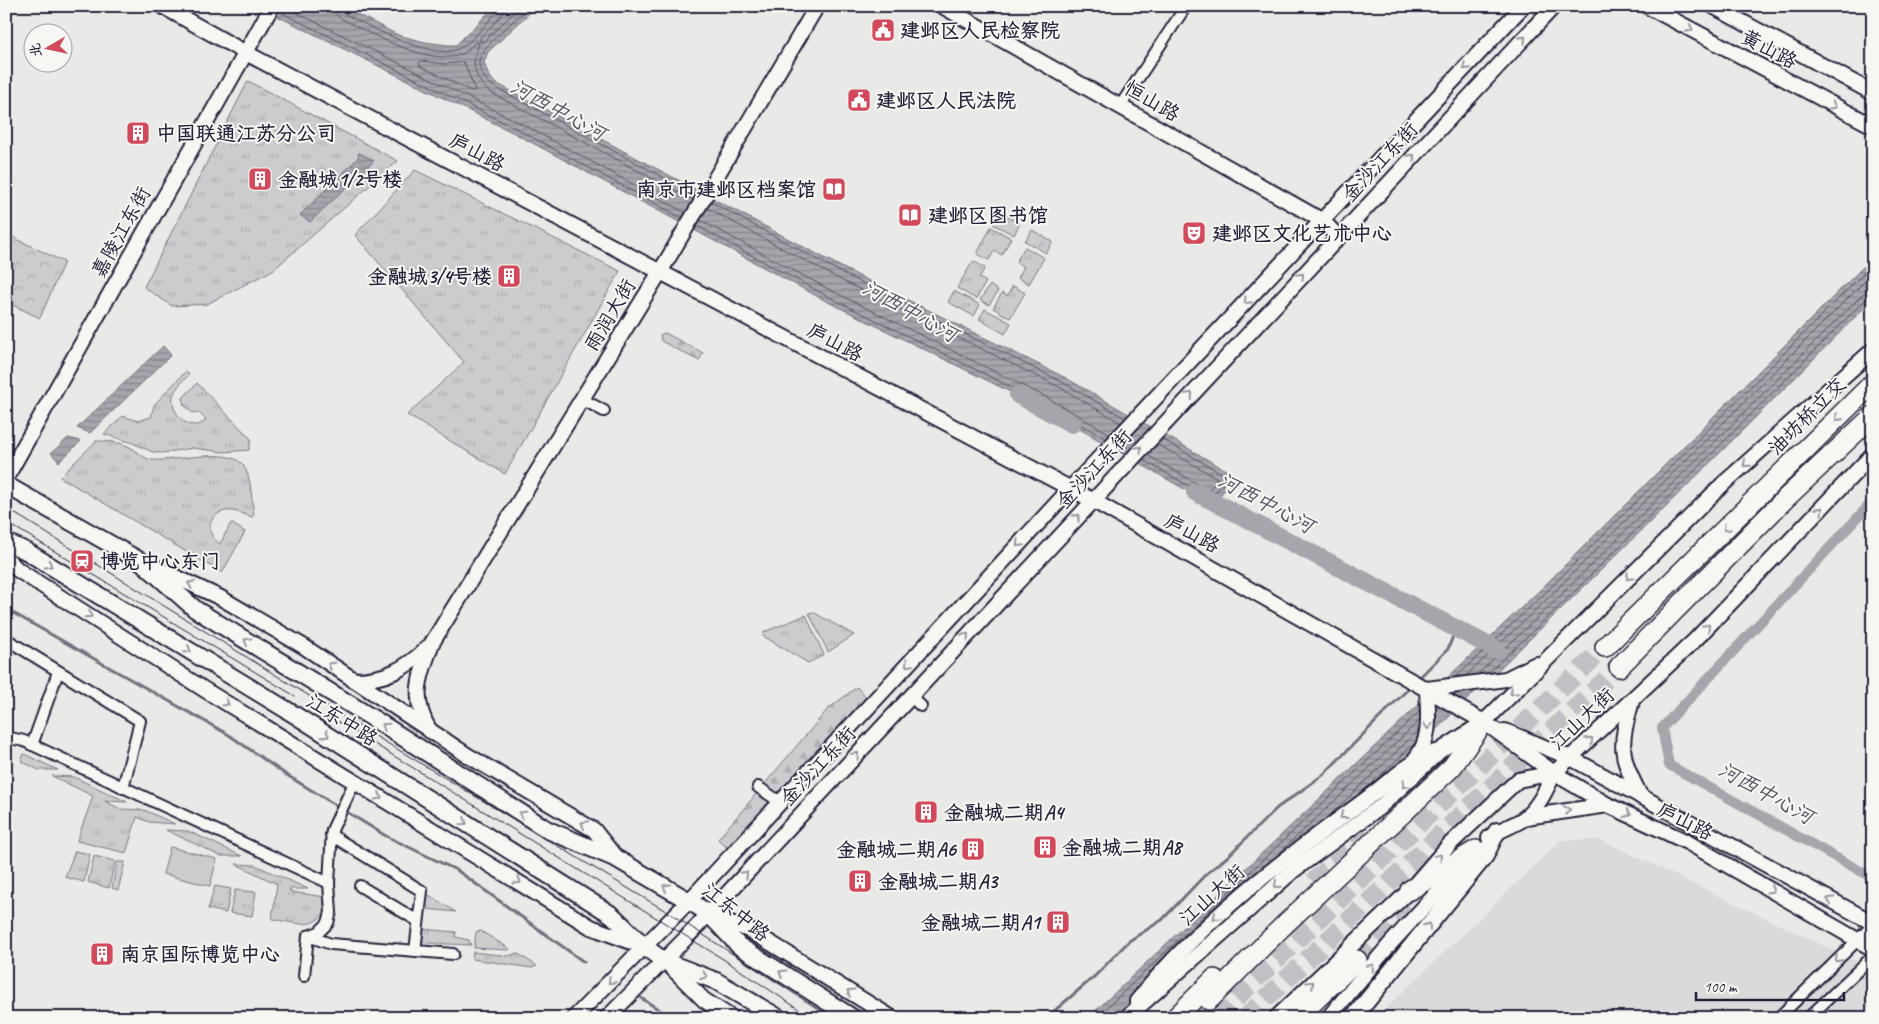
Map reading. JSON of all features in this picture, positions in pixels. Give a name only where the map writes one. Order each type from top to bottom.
[{"type":"highway","name":"油坊桥立交","points":[[1605,647],[1873,383]]},
{"type":"highway","points":[[1619,667],[1784,500],[1873,416]]},
{"type":"highway","points":[[1210,1000],[1284,925],[1452,767],[1484,722]]},
{"type":"highway","points":[[1410,890],[1476,850]]},
{"type":"highway","points":[[1175,1018],[1314,882]]},
{"type":"highway","points":[[1297,1018],[1357,960]]},
{"type":"main road","name":"庐山路","points":[[162,6],[246,53],[1092,500],[1406,676],[1484,722],[1554,773],[1608,805],[1687,842],[1873,949]]},
{"type":"main road","name":"雨润大街","points":[[432,643],[660,272],[680,235],[817,6]]},
{"type":"main road","name":"恒山路","points":[[942,6],[1323,221],[1338,237]]},
{"type":"main road","name":"金沙江东街","points":[[574,1018],[689,901],[1070,489],[1523,6]]},
{"type":"main road","name":"金沙江东街","points":[[607,1018],[664,961],[910,696],[933,680],[1092,500],[1554,6]]},
{"type":"main road","name":"黄山路","points":[[1647,6],[1873,126]]},
{"type":"main road","name":"黄山路","points":[[1713,6],[1873,93]]},
{"type":"main road","name":"嘉陵江东街","points":[[6,478],[270,10]]},
{"type":"main road","name":"江山大街","points":[[1125,1018],[1294,870],[1380,807],[1441,750],[1484,722],[1547,657],[1723,484],[1873,350]]},
{"type":"main road","name":"江山大街","points":[[1328,1018],[1391,943],[1476,850],[1497,831],[1526,817],[1544,795],[1554,773],[1632,700],[1774,559],[1873,454]]},
{"type":"main road","name":"江东中路","points":[[6,485],[142,562],[221,598],[303,646],[430,731],[594,830],[617,858]]},
{"type":"main road","name":"江东中路","points":[[6,542],[26,551],[232,677],[612,915],[645,947],[664,961],[704,1000],[732,1018]]},
{"type":"main road","name":"江东中路","points":[[6,558],[18,570],[188,680],[354,783],[463,847],[591,927],[645,947]]},
{"type":"main road","name":"江东中路","points":[[142,562],[195,609],[374,719],[548,830],[617,858],[689,901],[708,914],[739,946],[853,1018]]},
{"type":"main road","points":[[353,680],[372,680],[390,675],[415,660],[432,643]]},
{"type":"main road","points":[[430,731],[422,717],[418,690],[432,643]]},
{"type":"main road","points":[[1415,759],[1424,749],[1428,733],[1427,689],[1506,679],[1547,657]]},
{"type":"main road","points":[[1632,700],[1622,734],[1625,766],[1641,797]]},
{"type":"main road","name":"庐山路","points":[[1484,722],[1572,758],[1873,924]]},
{"type":"main road","name":"江山大街","points":[[1125,1018],[1164,967],[1245,891],[1382,788],[1415,759],[1441,750]]},
{"type":"main road","points":[[1276,1018],[1410,890],[1449,845],[1518,780],[1554,773]]},
{"type":"main road","points":[[1526,817],[1608,805]]},
{"type":"main road","points":[[1352,1018],[1485,856],[1497,831]]},
{"type":"main road","points":[[708,914],[751,931],[892,1018]]},
{"type":"main road","name":"江东中路","points":[[664,961],[716,981],[779,1018]]},
{"type":"street","points":[[1120,106],[1186,6]]},
{"type":"street","points":[[582,399],[604,411]]},
{"type":"street","points":[[6,639],[140,721],[123,788]]},
{"type":"street","points":[[32,745],[58,672]]},
{"type":"street","points":[[910,696],[921,706]]},
{"type":"street","points":[[6,737],[32,745],[328,883]]},
{"type":"street","points":[[308,936],[319,932],[328,923],[330,912],[328,883],[331,835],[354,783]]},
{"type":"street","points":[[758,787],[780,802]]},
{"type":"street","points":[[331,835],[422,891],[415,951]]},
{"type":"street","points":[[360,886],[418,920]]},
{"type":"street","points":[[1778,1018],[1873,924]]},
{"type":"street","points":[[308,936],[331,944],[453,954]]},
{"type":"street","points":[[304,976],[308,936]]},
{"type":"street","points":[[1808,1018],[1873,956]]},
{"type":"shaded area","points":[[1561,840],[1601,840],[1873,969],[1873,1018],[1376,1018]]},
{"type":"green space","points":[[248,81],[398,161],[273,270],[207,304],[172,306],[144,287]],"holes":[[[359,153],[374,161],[300,215],[358,158]]]},
{"type":"green space","points":[[415,170],[620,271],[505,474],[407,415],[464,362],[355,235]]},
{"type":"green space","points":[[1000,212],[1020,223],[1014,235],[993,224]]},
{"type":"green space","points":[[991,227],[1011,238],[1002,255],[994,251],[989,260],[977,254]]},
{"type":"green space","points":[[1032,230],[1053,242],[1046,253],[1025,241]]},
{"type":"green space","points":[[6,234],[64,262],[40,318],[6,302]]},
{"type":"green space","points":[[1025,247],[1044,258],[1029,284],[1018,278],[1024,267],[1016,262]]},
{"type":"green space","points":[[973,261],[985,268],[979,278],[986,282],[976,299],[957,288]]},
{"type":"green space","points":[[990,285],[998,291],[989,305],[980,300]]},
{"type":"green space","points":[[1013,286],[1025,293],[1010,318],[993,308],[1002,293],[1007,296]]},
{"type":"green space","points":[[954,291],[980,305],[974,316],[948,302]]},
{"type":"green space","points":[[985,309],[1011,323],[1005,334],[979,319]]},
{"type":"green space","points":[[665,333],[703,353],[699,361],[661,341],[660,335]]},
{"type":"green space","points":[[186,371],[189,375],[174,393],[174,407],[177,414],[181,419],[193,425],[200,424],[206,420],[198,412],[193,413],[184,405],[183,398],[197,383],[251,439],[249,450],[223,452],[193,448],[162,453],[153,452],[104,434],[123,416],[138,421],[151,417],[154,405]]},
{"type":"green space","points":[[96,441],[120,443],[153,460],[226,456],[236,459],[243,465],[250,482],[254,514],[252,517],[235,511],[225,511],[219,513],[211,521],[211,533],[220,544],[231,523],[245,532],[222,573],[60,477]]},
{"type":"green space","points":[[813,612],[854,635],[828,652],[809,613]]},
{"type":"green space","points":[[806,615],[824,655],[808,663],[763,636],[764,632]]},
{"type":"green space","points":[[857,687],[867,699],[727,848],[718,839],[828,709]]},
{"type":"green space","points":[[24,754],[58,770],[39,770],[21,761]]},
{"type":"green space","points":[[52,776],[74,777],[127,802],[105,801],[120,809],[144,810],[175,824],[149,822],[137,817],[126,853],[77,841],[93,796]]},
{"type":"green space","points":[[166,830],[188,831],[242,856],[220,856]]},
{"type":"green space","points":[[170,847],[217,859],[210,886],[163,874]]},
{"type":"green space","points":[[75,851],[90,854],[84,882],[65,877]]},
{"type":"green space","points":[[94,856],[115,861],[109,888],[88,882]]},
{"type":"green space","points":[[117,862],[125,862],[118,890],[112,888]]},
{"type":"green space","points":[[236,864],[255,865],[308,889],[289,889],[291,892],[326,897],[326,910],[321,917],[309,923],[302,924],[272,919],[277,884]]},
{"type":"green space","points":[[215,886],[231,889],[226,913],[208,909]]},
{"type":"green space","points":[[235,890],[256,892],[252,916],[230,913]]},
{"type":"green space","points":[[427,894],[456,912],[425,909]]},
{"type":"green space","points":[[422,929],[456,932],[455,937],[469,940],[471,945],[427,943],[422,940]]},
{"type":"green space","points":[[481,931],[510,949],[474,948],[476,932]]},
{"type":"green space","points":[[473,952],[509,956],[517,953],[537,966],[532,968],[472,959]]},
{"type":"water","points":[[257,6],[341,6],[398,35],[425,42],[456,45],[495,6],[537,6],[488,52],[484,62],[488,74],[494,82],[847,270],[1066,378],[1236,476],[1212,505],[1043,408],[824,300],[514,133]]},
{"type":"water","points":[[359,153],[374,161],[310,222],[300,215],[358,158]]},
{"type":"water","points":[[1873,257],[1873,299],[1597,574],[1317,842],[1127,1018],[1088,1018],[1541,589]]},
{"type":"water","points":[[163,346],[171,355],[90,433],[77,428]]},
{"type":"water","points":[[68,438],[81,441],[59,462],[51,453]]},
{"type":"waterway","name":"河西中心河","points":[[1018,395],[1072,424]]},
{"type":"waterway","name":"河西中心河","points":[[1195,492],[1497,650]]},
{"type":"waterway","points":[[1873,501],[1662,728],[1669,765],[1873,878]]},
{"type":"waterway","points":[[6,609],[229,735],[285,774],[386,836],[458,871],[584,962]]},
{"type":"waterway","points":[[1418,679],[1448,649],[1456,628]]},
{"type":"waterway","points":[[1046,1018],[1095,976],[1129,941],[1162,920],[1205,875],[1227,857],[1277,808],[1323,775],[1412,685]]},
{"type":"waterway","points":[[641,998],[672,1018]]},
{"type":"tunnel","points":[[1215,1018],[1605,647]]},
{"type":"tunnel","points":[[1245,1018],[1619,667]]},
{"type":"tunnel","points":[[1313,882],[1370,834]]},
{"type":"tunnel","points":[[1357,960],[1413,896],[1421,879]]},
{"type":"tunnel","points":[[1192,1018],[1209,1000]]},
{"type":"tram line","points":[[6,508],[324,705],[674,916],[832,1018]]},
{"type":"tram line","points":[[6,522],[295,696]]},
{"type":"tram line","points":[[334,719],[723,959],[812,1018]]},
{"type":"place","name":"建邺区人民检察院","points":[[883,30]]},
{"type":"place","name":"建邺区人民法院","points":[[859,100]]},
{"type":"place","name":"中国联通江苏分公司","points":[[138,133]]},
{"type":"place","name":"金融城1/2号楼","points":[[260,179]]},
{"type":"place","name":"南京市建邺区档案馆","points":[[834,189]]},
{"type":"place","name":"建邺区图书馆","points":[[910,215]]},
{"type":"place","name":"建邺区文化艺术中心","points":[[1194,233]]},
{"type":"place","name":"金融城3/4号楼","points":[[509,276]]},
{"type":"place","name":"博览中心东门","points":[[82,561]]},
{"type":"place","name":"金融城二期A4","points":[[926,812]]},
{"type":"place","name":"金融城二期A8","points":[[1045,847]]},
{"type":"place","name":"金融城二期A6","points":[[973,849]]},
{"type":"place","name":"金融城二期A3","points":[[860,881]]},
{"type":"place","name":"金融城二期A1","points":[[1058,922]]},
{"type":"place","name":"南京国际博览中心","points":[[102,954]]}]
